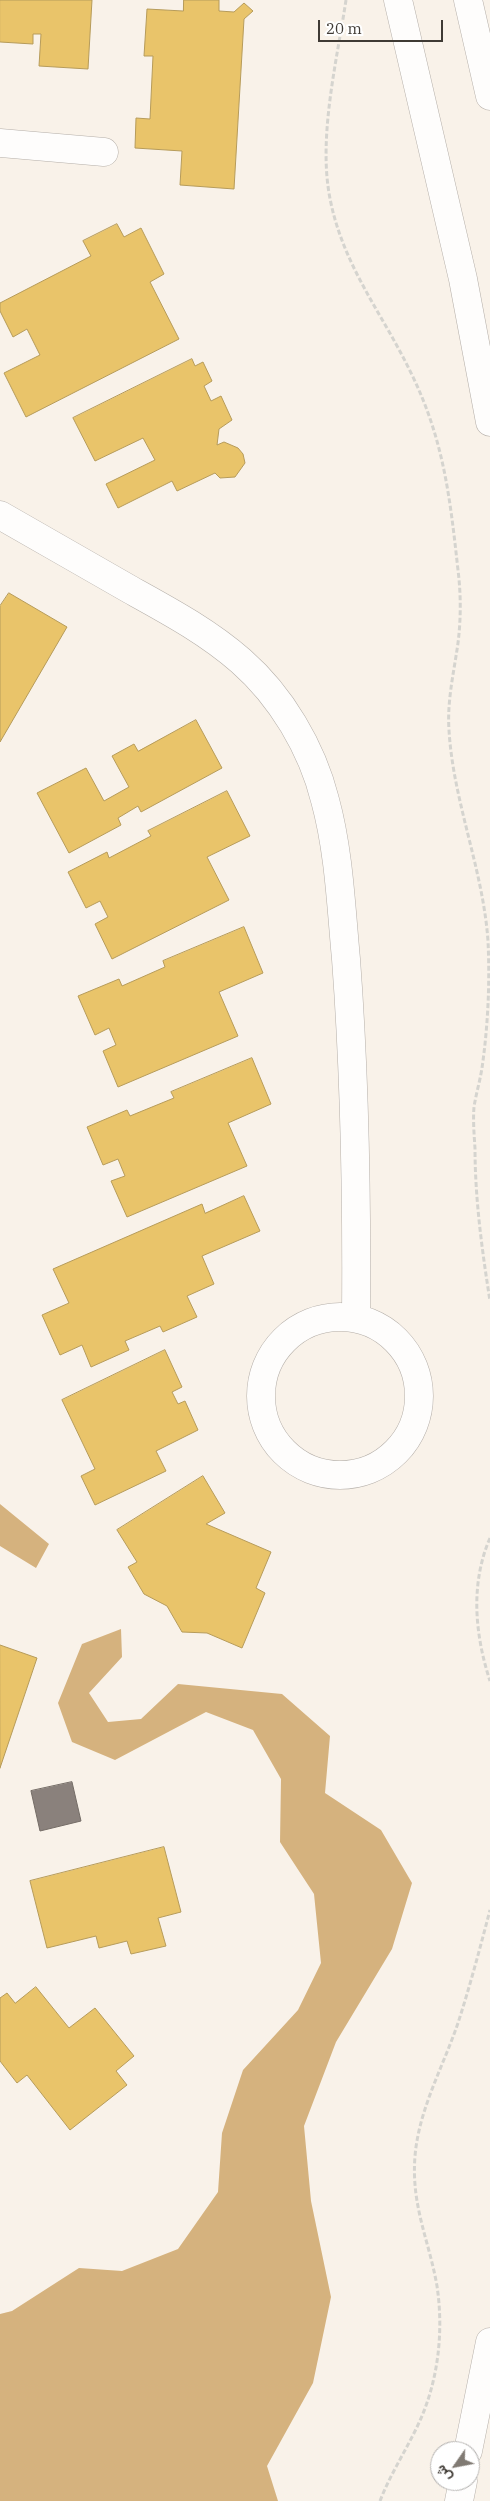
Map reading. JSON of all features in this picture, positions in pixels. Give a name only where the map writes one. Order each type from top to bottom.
[{"type":"street","points":[[398,0],[463,280],[490,422]]},
{"type":"street","points":[[468,0],[490,96]]},
{"type":"street","points":[[0,143],[104,152]]},
{"type":"street","points":[[0,515],[173,614],[216,642],[242,662],[270,692],[293,725],[312,761],[325,799],[333,839],[349,1003],[355,1109],[356,1318]]},
{"type":"street","points":[[334,1316],[356,1318],[378,1326],[397,1339],[410,1357],[418,1378],[420,1401],[415,1424],[404,1444],[388,1460],[369,1470],[346,1475],[324,1474],[303,1466],[284,1452],[270,1434],[262,1406],[261,1390],[265,1368],[276,1348],[292,1332],[312,1321],[334,1316]]},
{"type":"street","points":[[470,2441],[490,2342]]},
{"type":"path","points":[[346,0],[327,125],[325,158],[328,190],[335,222],[346,254],[412,375],[436,435],[445,466],[458,572],[460,619],[450,685],[449,728],[453,769],[474,852],[488,937],[490,980],[487,1024],[474,1109],[475,1174],[480,1239],[490,1301]]},
{"type":"path","points":[[490,1538],[481,1570],[477,1598],[477,1627],[481,1655],[490,1681]]},
{"type":"path","points":[[380,2501],[401,2455],[417,2427],[431,2393],[436,2367],[440,2323],[437,2287],[420,2221],[415,2188],[415,2156],[421,2124],[458,2022],[490,1910]]},
{"type":"shaded area","points":[[0,1504],[49,1544],[36,1568],[0,1546]]},
{"type":"shaded area","points":[[121,1629],[122,1657],[89,1693],[108,1722],[141,1719],[178,1684],[282,1694],[330,1736],[325,1793],[381,1830],[412,1883],[392,1949],[336,2042],[304,2126],[311,2201],[331,2297],[313,2383],[267,2466],[278,2501],[0,2501],[0,2314],[12,2311],[79,2268],[122,2271],[178,2249],[218,2192],[222,2133],[243,2070],[298,2010],[321,1963],[314,1894],[280,1842],[281,1779],[253,1730],[206,1712],[115,1760],[72,1742],[58,1703],[82,1644]]},
{"type":"building: سكن","points":[[0,0],[92,0],[88,69],[39,66],[41,34],[33,34],[33,44],[0,42]]},
{"type":"building: سكن","points":[[184,0],[219,0],[219,11],[234,12],[244,3],[253,11],[244,19],[234,189],[180,185],[182,151],[135,148],[136,118],[150,119],[153,56],[144,56],[147,9],[183,11]]},
{"type":"building: سكن","points":[[117,224],[124,237],[141,228],[164,274],[150,282],[179,339],[26,417],[4,373],[40,355],[27,329],[13,337],[0,311],[0,303],[91,256],[83,241]]},
{"type":"building: سكن","points":[[192,359],[195,366],[203,362],[212,381],[204,386],[211,401],[221,396],[232,420],[219,429],[217,445],[224,442],[238,448],[243,454],[245,463],[235,477],[220,478],[215,473],[177,491],[172,481],[118,508],[106,484],[155,460],[143,438],[95,461],[73,418]]},
{"type":"building: سكن","points":[[9,593],[67,627],[0,742],[0,606]]},
{"type":"building: سكن","points":[[196,720],[222,768],[141,812],[138,806],[118,818],[121,825],[69,853],[37,793],[86,768],[104,801],[129,787],[112,756],[134,744],[138,751]]},
{"type":"building: سكن","points":[[227,791],[250,836],[207,857],[229,900],[112,959],[95,924],[108,917],[100,901],[86,908],[68,872],[107,852],[109,858],[151,836],[148,831]]},
{"type":"building: سكن","points":[[244,927],[263,973],[219,992],[238,1036],[118,1087],[103,1051],[116,1045],[109,1028],[95,1035],[78,996],[119,979],[122,986],[165,967],[163,961]]},
{"type":"building: سكن","points":[[252,1058],[271,1104],[228,1123],[247,1166],[127,1217],[111,1181],[125,1176],[118,1159],[103,1165],[87,1127],[127,1110],[130,1116],[174,1098],[171,1092]]},
{"type":"building: سكن","points":[[244,1196],[260,1231],[202,1256],[214,1284],[187,1296],[197,1317],[163,1332],[160,1326],[125,1341],[129,1350],[91,1367],[82,1345],[60,1355],[42,1315],[69,1303],[53,1269],[202,1204],[205,1213]]},
{"type":"building: سكن","points":[[165,1350],[182,1387],[172,1392],[178,1404],[185,1401],[198,1430],[156,1451],[166,1471],[95,1505],[81,1476],[95,1469],[62,1400]]},
{"type":"building: سكن","points":[[203,1476],[225,1513],[206,1524],[271,1552],[256,1588],[265,1593],[242,1648],[207,1633],[182,1632],[167,1606],[144,1594],[128,1567],[137,1562],[117,1530]]},
{"type":"building: سكن","points":[[0,1645],[37,1658],[0,1768]]},
{"type":"building: سكن","points":[[164,1847],[181,1912],[158,1918],[166,1946],[131,1954],[127,1941],[99,1948],[96,1936],[47,1948],[30,1881]]},
{"type":"building: سكن","points":[[36,1987],[69,2028],[95,2008],[134,2056],[116,2071],[127,2085],[70,2130],[27,2075],[17,2083],[0,2061],[0,1998],[7,1993],[15,2003]]},
{"type":"building: صناعة","points":[[72,1782],[81,1821],[40,1831],[31,1791]]}]
